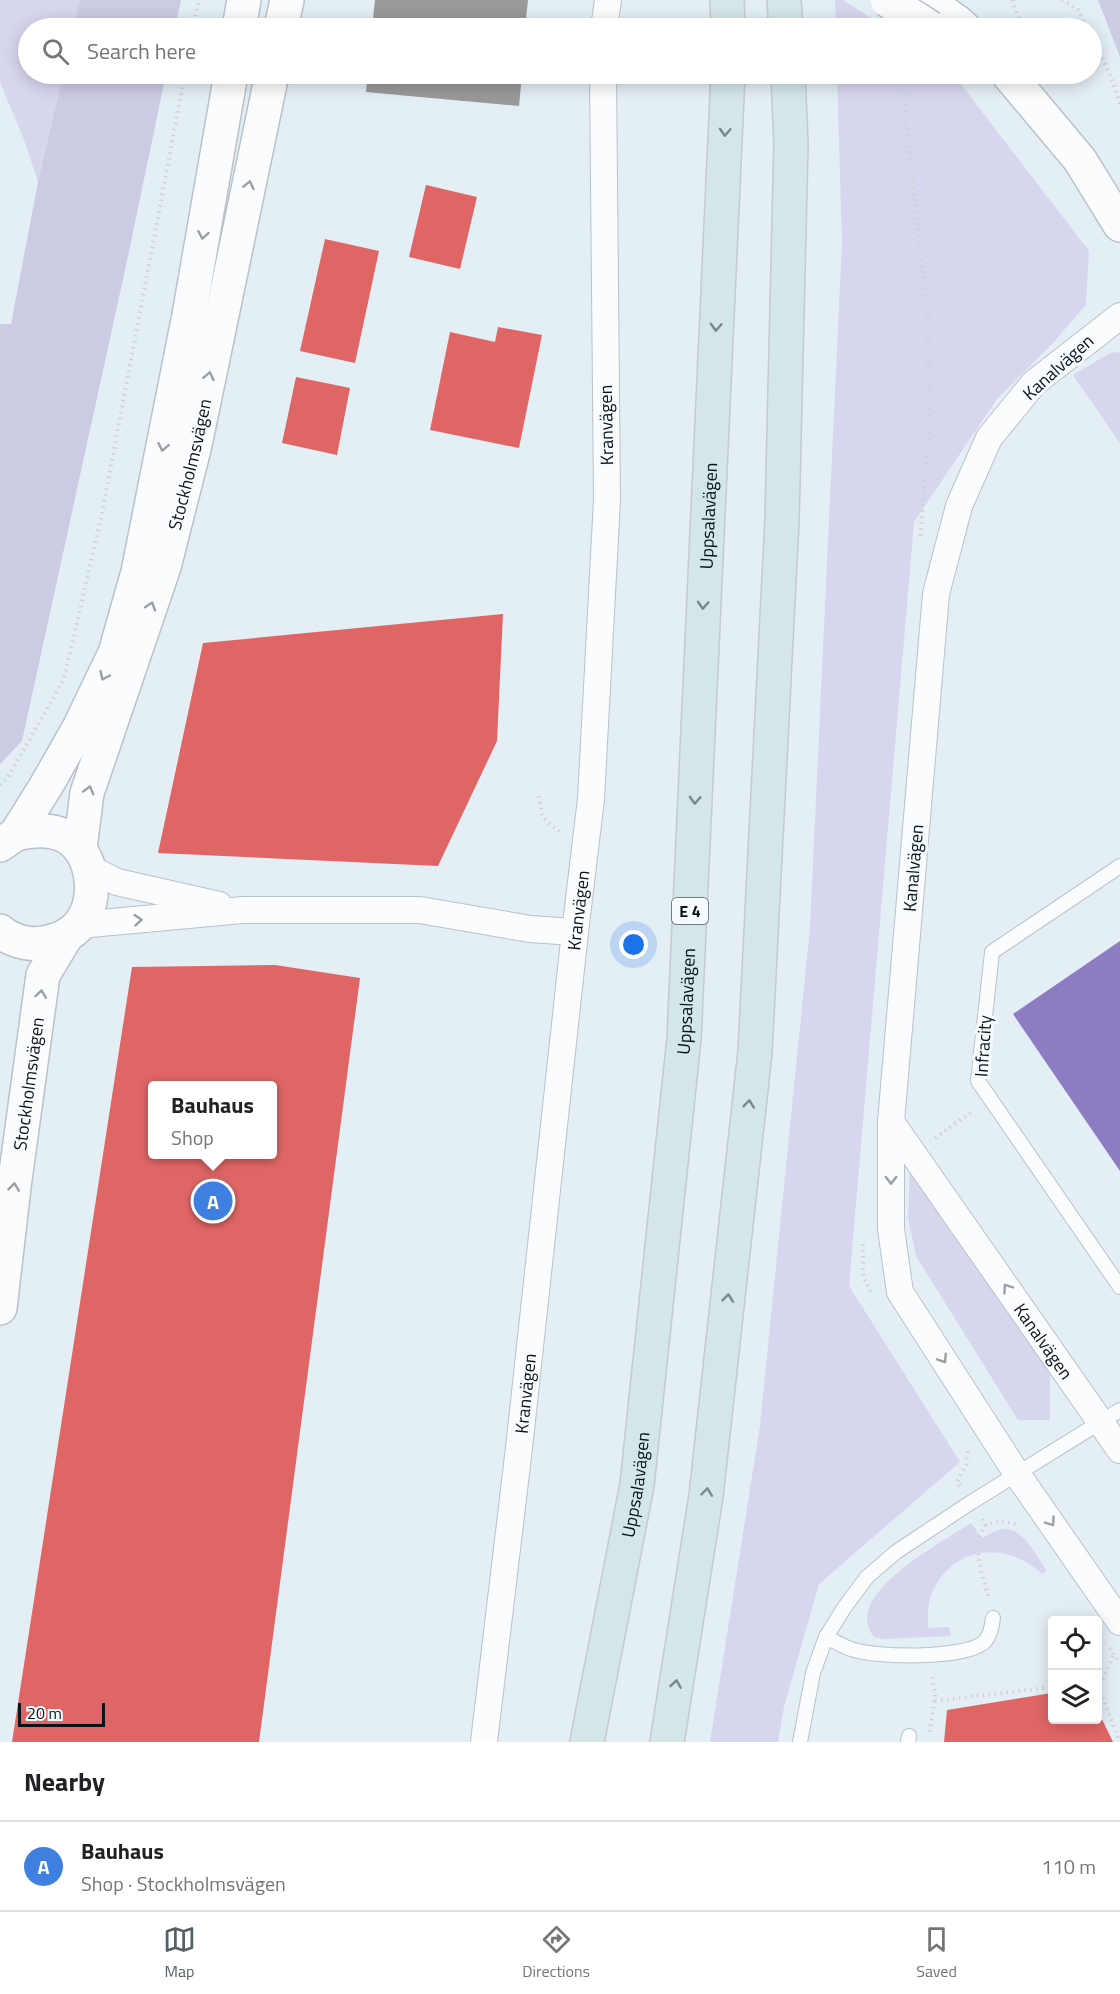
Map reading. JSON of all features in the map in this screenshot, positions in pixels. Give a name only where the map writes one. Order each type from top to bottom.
[{"type":"highway","points":[[726,0],[727,18]]},
{"type":"highway","points":[[784,0],[785,18]]},
{"type":"highway","name":"Uppsalavägen","points":[[587,1742],[637,1485],[684,1039],[728,84]]},
{"type":"highway","points":[[667,1742],[706,1496],[755,1052],[782,520],[791,144],[788,84]]},
{"type":"main road","points":[[241,18],[244,0]]},
{"type":"main road","points":[[283,18],[287,0]]},
{"type":"main road","points":[[887,0],[931,18]]},
{"type":"main road","points":[[926,0],[943,18]]},
{"type":"main road","name":"Stockholmsvägen","points":[[8,840],[46,786],[80,729],[115,653],[135,582],[189,315],[229,84]]},
{"type":"main road","name":"Stockholmsvägen","points":[[0,1308],[43,975],[87,909],[92,891],[84,858],[87,794],[164,567],[195,445],[270,84]]},
{"type":"main road","points":[[997,84],[1080,160]]},
{"type":"main road","points":[[1016,84],[1080,160],[1120,225]]},
{"type":"main road","name":"Stockholmsvägen","points":[[8,840],[33,830],[50,831],[65,836],[84,858]]},
{"type":"main road","points":[[0,931],[20,942],[37,945],[53,941],[73,930]]},
{"type":"street","points":[[605,18],[608,0]]},
{"type":"street","name":"Kranvägen","points":[[484,1742],[591,799],[607,500],[603,84]]},
{"type":"street","name":"Kanalvägen","points":[[1120,316],[1034,383],[989,438],[959,506],[936,594],[891,1122],[1110,1416],[1120,1450]]},
{"type":"street","points":[[84,858],[117,882],[243,910]]},
{"type":"street","points":[[73,930],[243,910],[420,910],[530,929],[575,932]]},
{"type":"street","points":[[891,1122],[891,1229],[900,1292],[1017,1474],[1120,1622]]},
{"type":"lane","name":"Infracity","points":[[1120,866],[992,952],[978,1081],[1120,1287]]},
{"type":"lane","points":[[800,1742],[813,1673],[826,1637],[843,1608],[867,1577],[896,1552],[1110,1416]]},
{"type":"lane","points":[[826,1637],[851,1649],[879,1655],[929,1655],[969,1649],[984,1643],[992,1629],[993,1618]]},
{"type":"path","points":[[195,18],[199,0]]},
{"type":"path","points":[[1012,0],[1018,18]]},
{"type":"path","points":[[1062,0],[1078,10],[1082,18]]},
{"type":"path","points":[[1102,55],[1120,104]]},
{"type":"path","points":[[0,785],[8,777],[64,679],[102,513],[183,84]]},
{"type":"path","points":[[904,84],[905,114],[928,317],[929,433],[919,549]]},
{"type":"path","points":[[539,796],[543,818],[565,836]]},
{"type":"path","points":[[933,1140],[990,1099]]},
{"type":"path","points":[[986,1525],[980,1533],[978,1554],[993,1618]]},
{"type":"path","points":[[1102,1681],[1114,1654]]},
{"type":"path","points":[[929,1655],[934,1701],[929,1742]]},
{"type":"path","points":[[934,1701],[1048,1688]]},
{"type":"path","points":[[1102,1696],[1120,1742]]},
{"type":"shaded area","points":[[0,0],[80,0],[76,18],[18,18],[18,84],[61,84],[38,182],[25,142],[0,82]]},
{"type":"shaded area","points":[[80,0],[181,0],[177,18],[76,18]]},
{"type":"shaded area","points":[[835,0],[843,0],[871,18],[836,18]]},
{"type":"shaded area","points":[[1098,0],[1120,0],[1120,57]]},
{"type":"shaded area","points":[[61,84],[164,84],[22,741],[0,764],[0,324],[11,324],[38,182]]},
{"type":"shaded area","points":[[837,84],[961,84],[1089,251],[1086,305],[1051,345],[997,399],[914,522],[849,1286],[960,1462],[819,1584],[784,1707],[778,1742],[710,1742],[760,1426],[810,927],[842,242]]},
{"type":"shaded area","points":[[1120,352],[1120,443],[1073,375],[1110,353]]},
{"type":"shaded area","points":[[910,1168],[1050,1371],[1050,1420],[1018,1420],[916,1256],[908,1218]]},
{"type":"shaded area","points":[[971,1523],[982,1538],[1004,1529],[1017,1533],[1029,1544],[1047,1571],[1042,1574],[1014,1556],[998,1553],[983,1553],[968,1557],[954,1564],[942,1576],[933,1591],[928,1609],[928,1628],[949,1627],[951,1636],[884,1639],[874,1637],[867,1621],[871,1604],[882,1587],[919,1556]]},
{"type":"building: Shops","points":[[426,185],[477,197],[460,269],[409,257]]},
{"type":"building: Shops","points":[[325,239],[379,251],[355,363],[300,351]]},
{"type":"building: Shops","points":[[498,327],[542,335],[519,448],[430,430],[450,332],[495,342]]},
{"type":"building: Shops","points":[[296,377],[350,388],[337,455],[282,443]]},
{"type":"building: Shops","points":[[503,614],[497,741],[438,866],[158,853],[203,643]]},
{"type":"building: Shops","points":[[275,965],[360,978],[259,1742],[12,1742],[132,967]]},
{"type":"building: Shops","points":[[1048,1694],[1048,1724],[1102,1724],[1102,1719],[1113,1742],[944,1742],[947,1710]]},
{"type":"building: Offices","points":[[1120,941],[1120,1171],[1013,1014]]},
{"type":"building: Industry","points":[[375,0],[528,0],[526,18],[373,18]]},
{"type":"building: Industry","points":[[367,84],[521,84],[519,106],[366,92]]},
{"type":"place","name":"Bauhaus","points":[[213,1201]]}]
